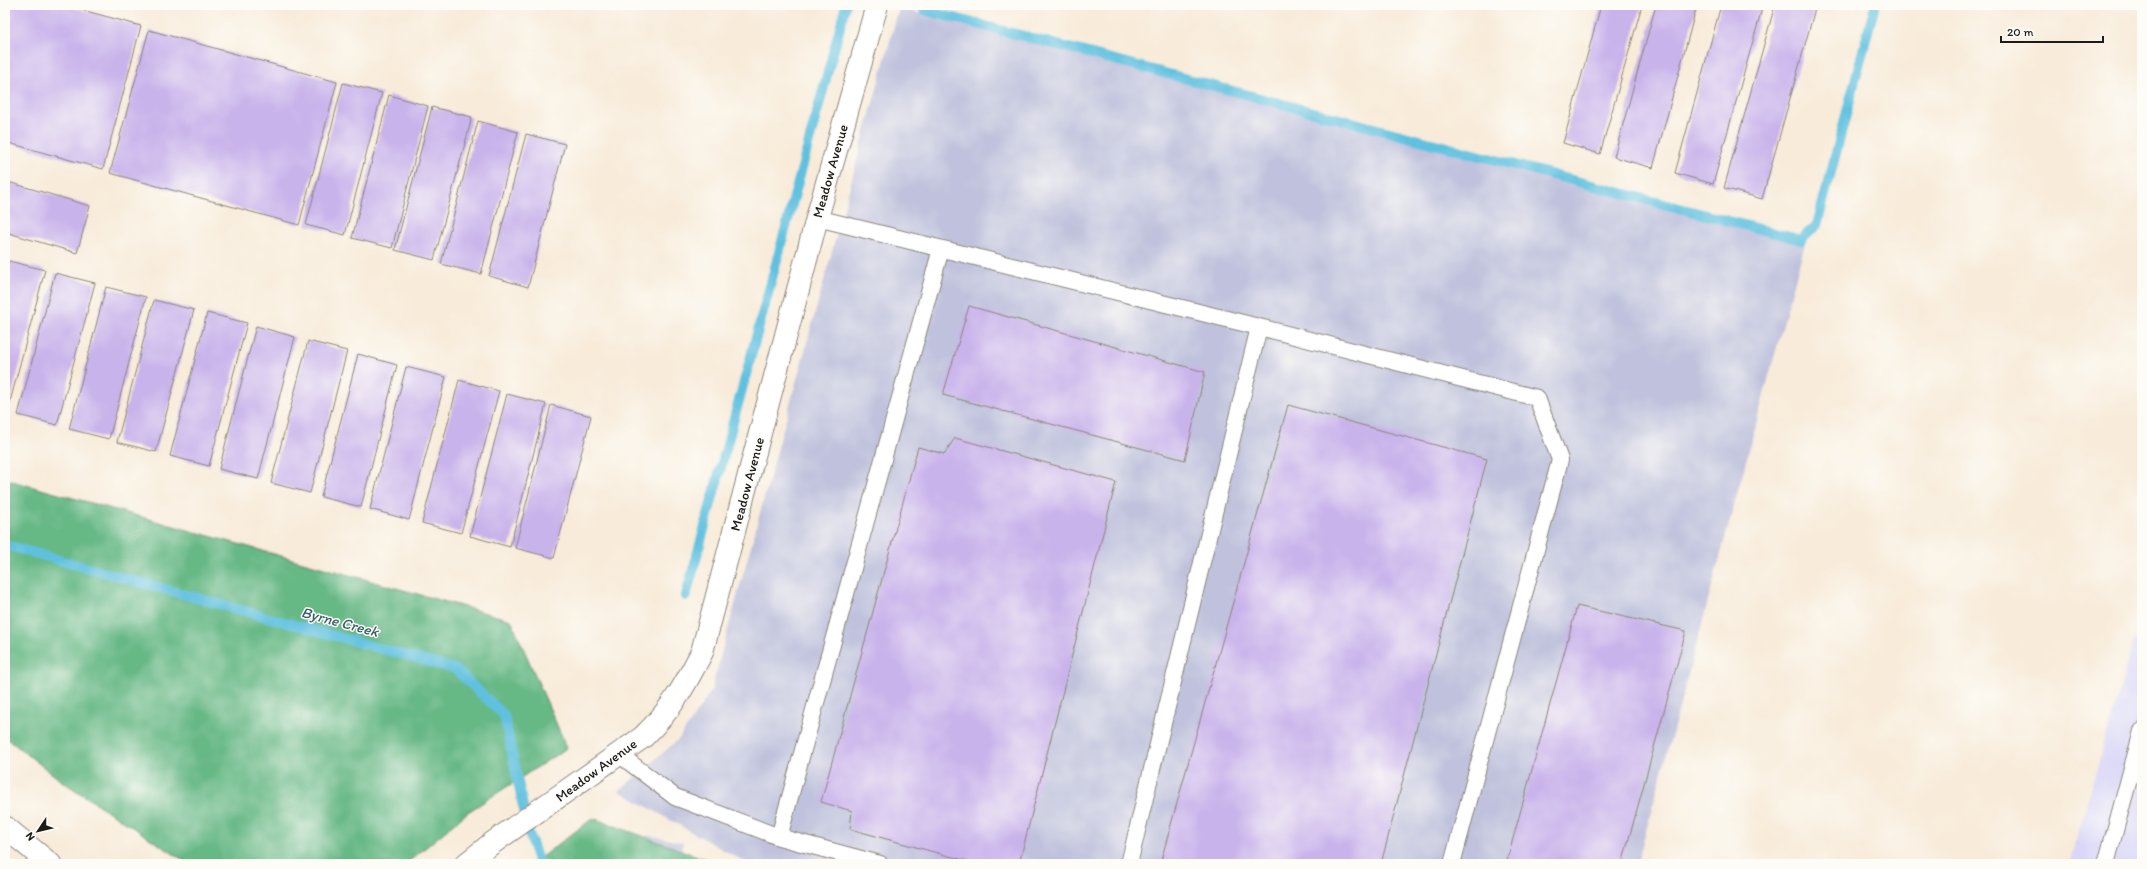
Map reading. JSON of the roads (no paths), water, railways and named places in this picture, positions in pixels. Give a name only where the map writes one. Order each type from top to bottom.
[{"type":"street","name":"Meadow Avenue","points":[[466,864],[491,844],[620,755],[664,717],[685,686],[702,652],[817,218],[877,5]]},
{"type":"street","points":[[5,827],[50,864]]},
{"type":"lane","points":[[817,218],[1259,327],[1537,398],[1560,460],[1452,864]]},
{"type":"lane","points":[[779,837],[941,249]]},
{"type":"lane","points":[[1129,864],[1259,327]]},
{"type":"lane","points":[[2106,864],[2142,731]]},
{"type":"lane","points":[[620,755],[675,797],[779,837],[880,864]]},
{"type":"waterway","points":[[686,596],[846,5]]},
{"type":"waterway","points":[[924,10],[1801,240],[1817,225],[1875,5]]},
{"type":"waterway","name":"Byrne Creek","points":[[5,545],[455,669],[504,715],[528,830],[539,864]]}]
